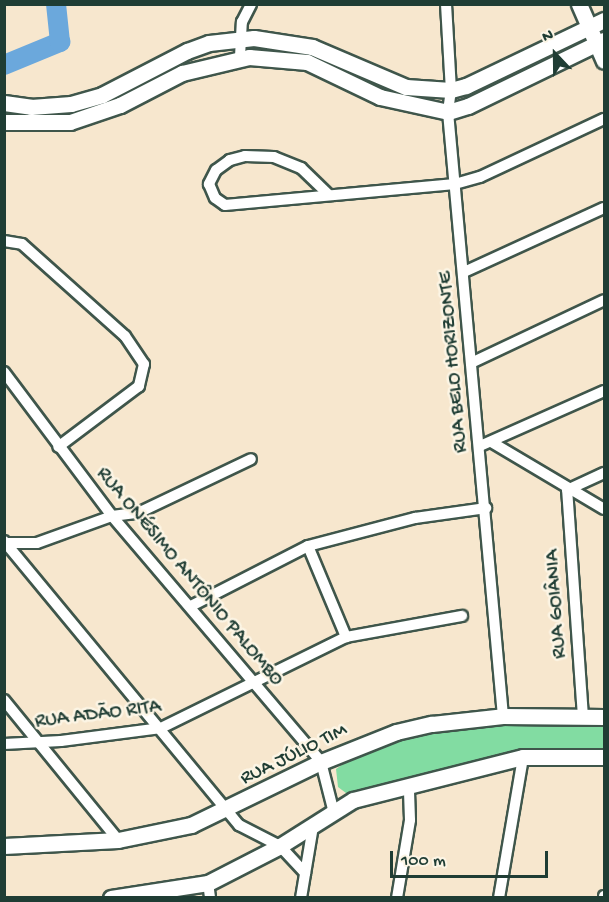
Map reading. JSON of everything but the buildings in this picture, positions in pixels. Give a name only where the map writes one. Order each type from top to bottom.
[{"type":"main road","points":[[579,4],[589,28],[600,42],[604,61]]},
{"type":"main road","points":[[4,103],[31,107],[71,104],[102,95],[187,51],[239,40],[282,39],[337,56],[406,87],[451,90],[466,86],[604,20]]},
{"type":"main road","points":[[4,122],[70,122],[120,105],[182,73],[240,57],[307,62],[380,97],[448,112],[468,106],[600,42]]},
{"type":"main road","name":"RUA JÚLIO TIM","points":[[4,846],[118,840],[155,835],[228,810],[321,762],[396,732],[432,724],[503,716],[604,717]]},
{"type":"main road","points":[[121,897],[209,890],[313,826],[333,809],[353,800],[523,757],[604,758]]},
{"type":"street","points":[[240,57],[239,40],[250,4]]},
{"type":"street","name":"RUA BELO HORIZONTE","points":[[446,4],[451,90],[448,112],[486,508],[503,716]]},
{"type":"street","points":[[329,195],[301,168],[274,157],[245,156],[230,160],[216,170],[209,184],[214,198],[225,205],[455,184],[480,177],[604,119]]},
{"type":"street","points":[[464,272],[604,208]]},
{"type":"street","points":[[4,241],[22,244],[125,336],[144,364],[139,386],[58,447]]},
{"type":"street","points":[[471,363],[604,300]]},
{"type":"street","name":"RUA ONÉSIMO ANTÔNIO PALOMBO","points":[[4,372],[58,447],[112,516],[191,606],[321,762],[333,809]]},
{"type":"street","points":[[480,446],[604,391]]},
{"type":"street","points":[[493,442],[567,490],[604,509]]},
{"type":"street","points":[[5,542],[37,543],[112,516],[138,513],[251,459]]},
{"type":"street","points":[[567,490],[604,472]]},
{"type":"street","name":"RUA GOIÂNIA","points":[[567,490],[584,717]]},
{"type":"street","points":[[191,606],[308,546],[415,518],[486,508]]},
{"type":"street","points":[[5,542],[244,830],[280,846],[305,873]]},
{"type":"street","points":[[308,546],[346,637]]},
{"type":"street","name":"RUA ADÃO RITA","points":[[4,744],[161,728],[253,680],[346,637],[462,616]]},
{"type":"street","points":[[4,700],[40,741],[118,840]]},
{"type":"street","points":[[499,897],[523,757]]},
{"type":"street","points":[[397,897],[410,820],[409,785]]},
{"type":"street","points":[[301,897],[313,826]]},
{"type":"green space","points":[[491,724],[604,725],[604,752],[520,755],[403,778],[350,796],[338,787],[336,769],[359,753],[396,738]]},
{"type":"waterway","points":[[4,65],[60,42],[56,4]]}]
